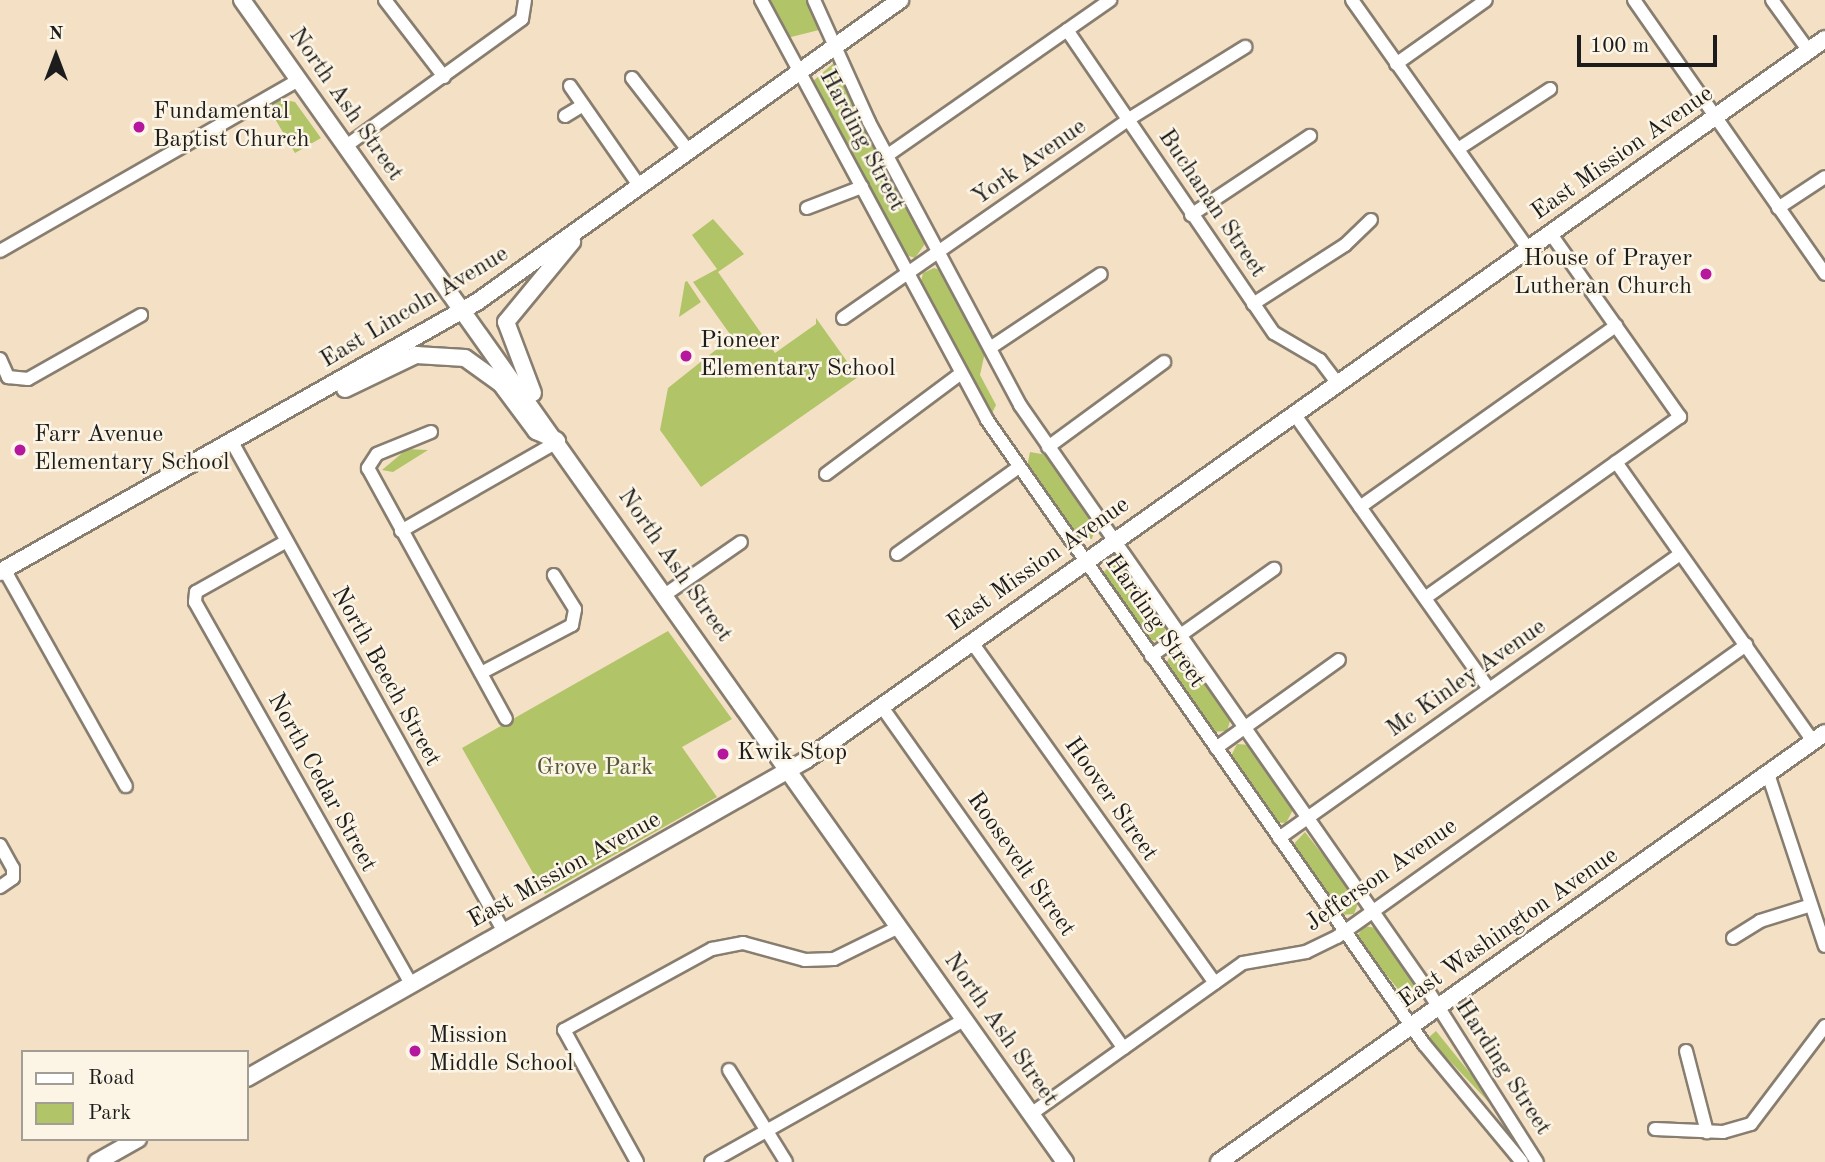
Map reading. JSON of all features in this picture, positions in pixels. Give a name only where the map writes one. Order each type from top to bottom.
[{"type":"main road","name":"North Ash Street","points":[[242,0],[547,424],[1065,1162]]},
{"type":"main road","name":"East Lincoln Avenue","points":[[2,570],[232,442],[462,308],[900,0]]},
{"type":"main road","name":"East Mission Avenue","points":[[248,1077],[789,771],[1825,39]]},
{"type":"main road","points":[[547,424],[506,322],[597,214]]},
{"type":"main road","points":[[232,442],[428,354],[465,358],[483,368],[536,431],[559,441]]},
{"type":"main road","name":"East Washington Avenue","points":[[1219,1162],[1819,737]]},
{"type":"main road","points":[[97,1162],[134,1141]]},
{"type":"street","points":[[385,0],[444,77]]},
{"type":"street","points":[[346,146],[522,19],[525,0]]},
{"type":"street","name":"Harding Street","points":[[761,0],[909,274],[959,375],[1019,467],[1412,1026],[1522,1162]]},
{"type":"street","name":"Harding Street","points":[[814,0],[888,155],[990,348],[1048,447],[1371,911],[1537,1162]]},
{"type":"street","points":[[888,155],[1110,0]]},
{"type":"street","points":[[1352,0],[1528,249]]},
{"type":"street","points":[[1396,64],[1486,0]]},
{"type":"street","points":[[1634,0],[1825,274]]},
{"type":"street","points":[[1772,0],[1808,50]]},
{"type":"street","name":"Buchanan Street","points":[[1068,30],[1191,215],[1274,333],[1320,360],[1338,384]]},
{"type":"street","name":"York Avenue","points":[[843,318],[1129,119],[1245,47]]},
{"type":"street","points":[[632,78],[687,149]]},
{"type":"street","points":[[0,251],[299,80]]},
{"type":"street","points":[[570,86],[638,184]]},
{"type":"street","points":[[1458,149],[1550,89]]},
{"type":"street","points":[[565,117],[583,105]]},
{"type":"street","points":[[1191,215],[1310,136]]},
{"type":"street","points":[[1778,208],[1825,177]]},
{"type":"street","points":[[807,208],[862,187]]},
{"type":"street","points":[[1253,304],[1345,245],[1371,220]]},
{"type":"street","points":[[1424,598],[1680,417],[1550,233]]},
{"type":"street","points":[[990,348],[1101,274]]},
{"type":"street","points":[[0,359],[15,380],[28,379],[141,315]]},
{"type":"street","points":[[1360,507],[1616,326]]},
{"type":"street","points":[[1048,447],[1164,362]]},
{"type":"street","points":[[826,474],[959,375]]},
{"type":"street","points":[[1295,415],[1489,689]]},
{"type":"street","points":[[431,432],[377,454],[368,468],[506,719]]},
{"type":"street","points":[[401,531],[559,441]]},
{"type":"street","name":"North Beech Street","points":[[232,442],[285,542],[504,932]]},
{"type":"street","points":[[1616,462],[1746,645],[1819,737]]},
{"type":"street","points":[[897,554],[1019,467]]},
{"type":"street","name":"North Cedar Street","points":[[285,542],[196,592],[195,602],[411,984]]},
{"type":"street","points":[[666,594],[741,542]]},
{"type":"street","name":"Mc Kinley Avenue","points":[[1279,838],[1679,554]]},
{"type":"street","points":[[1152,656],[1274,569]]},
{"type":"street","points":[[2,570],[126,786]]},
{"type":"street","points":[[481,673],[572,625],[575,609],[554,575]]},
{"type":"street","name":"Hoover Street","points":[[971,641],[1214,983]]},
{"type":"street","name":"Jefferson Avenue","points":[[1031,1114],[1214,983],[1252,959],[1306,952],[1344,931],[1746,645]]},
{"type":"street","points":[[1216,748],[1339,660]]},
{"type":"street","name":"Roosevelt Street","points":[[882,707],[1124,1048]]},
{"type":"street","points":[[1768,774],[1825,946]]},
{"type":"street","points":[[0,845],[13,878],[0,887]]},
{"type":"street","points":[[1733,938],[1760,921],[1811,905]]},
{"type":"street","points":[[637,1162],[564,1030],[712,949],[743,943],[805,960],[834,959],[899,927]]},
{"type":"street","points":[[711,1162],[964,1020]]},
{"type":"street","points":[[1655,1129],[1707,1132],[1736,1130],[1762,1114],[1825,1026]]},
{"type":"street","points":[[1686,1051],[1707,1132]]},
{"type":"street","points":[[729,1070],[786,1162]]},
{"type":"green space","points":[[767,0],[807,0],[823,29],[787,38]]},
{"type":"green space","points":[[836,61],[927,241],[915,258],[903,254],[812,82]]},
{"type":"green space","points":[[281,99],[295,102],[321,138],[295,153],[271,112],[264,116],[261,110]]},
{"type":"green space","points":[[713,219],[744,254],[718,272],[775,353],[816,324],[816,318],[858,377],[701,487],[660,430],[668,388],[732,337],[693,282],[717,269],[692,235]]},
{"type":"green space","points":[[934,268],[943,271],[985,352],[980,375],[996,405],[990,417],[920,285],[923,273]]},
{"type":"green space","points":[[687,281],[701,302],[679,317],[685,282]]},
{"type":"green space","points":[[407,449],[428,450],[393,472],[382,470]]},
{"type":"green space","points":[[1030,452],[1047,455],[1096,524],[1092,539],[1077,538],[1027,467]]},
{"type":"green space","points":[[1117,558],[1167,626],[1160,641],[1148,640],[1102,574]]},
{"type":"green space","name":"Grove Park","points":[[668,631],[732,719],[682,747],[717,797],[545,894],[462,748]]},
{"type":"green space","points":[[1173,651],[1186,652],[1231,718],[1227,731],[1212,732],[1165,665]]},
{"type":"green space","points":[[1237,744],[1250,745],[1294,808],[1286,823],[1275,822],[1230,758]]},
{"type":"green space","points":[[1305,832],[1359,901],[1354,914],[1340,915],[1292,846]]},
{"type":"green space","points":[[1364,926],[1377,928],[1421,989],[1422,998],[1411,1005],[1356,938]]},
{"type":"green space","points":[[1436,1031],[1486,1093],[1501,1115],[1428,1038]]},
{"type":"place","name":"Fundamental Baptist Church","points":[[139,127]]},
{"type":"place","name":"House of Prayer Lutheran Church","points":[[1706,274]]},
{"type":"place","name":"Pioneer Elementary School","points":[[686,356]]},
{"type":"place","name":"Farr Avenue Elementary School","points":[[20,450]]},
{"type":"place","name":"Kwik Stop","points":[[723,754]]},
{"type":"place","name":"Mission Middle School","points":[[415,1051]]}]
